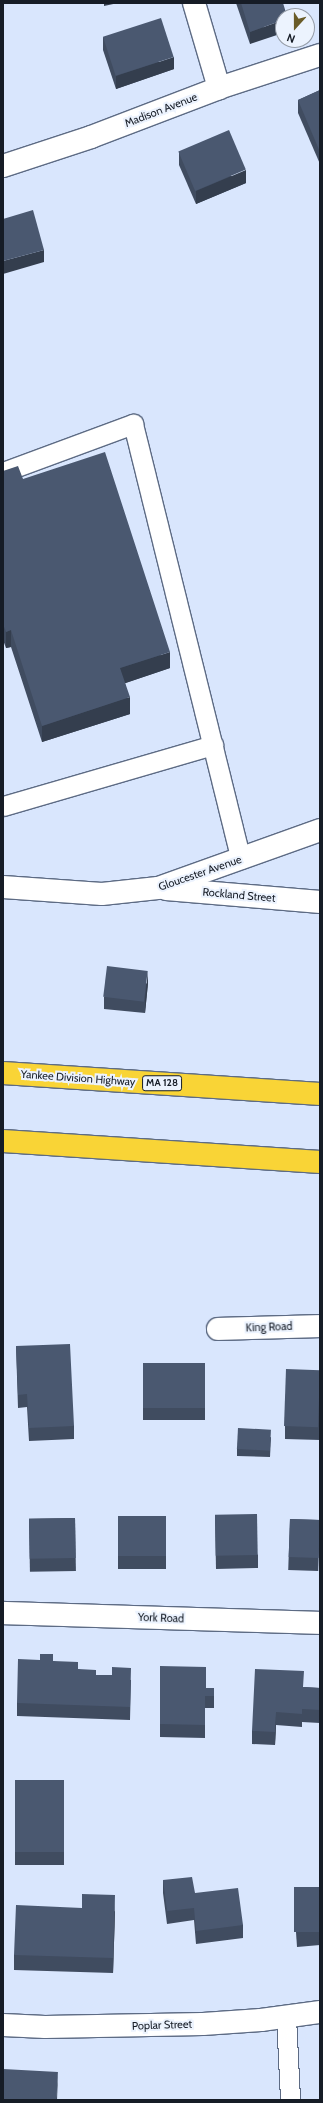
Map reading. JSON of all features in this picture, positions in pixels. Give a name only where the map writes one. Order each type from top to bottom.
[{"type":"highway","name":"Yankee Division Highway","points":[[3,1072],[320,1094]]},
{"type":"highway","points":[[3,1141],[320,1162]]},
{"type":"street","points":[[194,3],[219,88]]},
{"type":"street","name":"Madison Avenue","points":[[3,166],[91,137],[219,88],[320,55]]},
{"type":"street","name":"Gloucester Avenue","points":[[3,887],[102,894],[158,888],[320,830]]},
{"type":"street","name":"Rockland Street","points":[[158,888],[320,902]]},
{"type":"street","name":"King Road","points":[[218,1329],[320,1326]]},
{"type":"street","name":"York Road","points":[[3,1613],[320,1623]]},
{"type":"street","name":"Poplar Street","points":[[3,2025],[120,2026],[203,2024],[286,2017],[320,2012]]},
{"type":"lane","points":[[3,472],[133,424],[241,859]]},
{"type":"lane","points":[[3,806],[213,745]]},
{"type":"lane","points":[[286,2017],[290,2100]]},
{"type":"building","points":[[241,3],[283,3],[285,8],[275,8],[275,23],[250,32]]},
{"type":"building","points":[[161,18],[174,57],[116,76],[103,37]]},
{"type":"building","points":[[320,90],[320,152],[298,100]]},
{"type":"building","points":[[229,130],[246,170],[195,191],[178,151]]},
{"type":"building","points":[[33,210],[44,250],[3,261],[3,219]]},
{"type":"building","points":[[105,452],[170,652],[120,668],[130,697],[42,726],[11,630],[6,632],[3,624],[3,471],[18,466],[23,479]]},
{"type":"building","points":[[107,966],[148,971],[144,1002],[103,997]]},
{"type":"building","points":[[70,1344],[74,1426],[29,1428],[27,1394],[18,1395],[16,1346]]},
{"type":"building","points":[[143,1363],[205,1363],[205,1408],[143,1408]]},
{"type":"building","points":[[286,1369],[320,1370],[318,1427],[284,1426]]},
{"type":"building","points":[[238,1428],[271,1430],[270,1451],[237,1449]]},
{"type":"building","points":[[257,1514],[258,1555],[216,1556],[215,1515]]},
{"type":"building","points":[[118,1516],[166,1516],[166,1556],[118,1556]]},
{"type":"building","points":[[75,1518],[76,1558],[30,1559],[29,1519]]},
{"type":"building","points":[[290,1519],[320,1520],[319,1558],[289,1557]]},
{"type":"building","points":[[40,1654],[53,1654],[53,1661],[78,1662],[78,1669],[96,1670],[96,1675],[112,1675],[112,1667],[131,1668],[130,1707],[17,1703],[18,1659],[40,1660]]},
{"type":"building","points":[[160,1666],[206,1667],[206,1688],[214,1688],[214,1696],[205,1696],[205,1725],[160,1724]]},
{"type":"building","points":[[255,1669],[304,1671],[303,1687],[320,1688],[320,1710],[302,1709],[302,1714],[276,1712],[275,1732],[252,1731]]},
{"type":"building","points":[[15,1780],[64,1780],[64,1852],[15,1852]]},
{"type":"building","points":[[192,1877],[195,1893],[238,1888],[243,1925],[196,1931],[194,1908],[167,1911],[163,1880]]},
{"type":"building","points":[[294,1887],[320,1887],[320,1932],[294,1932]]},
{"type":"building","points":[[82,1894],[115,1895],[113,1958],[14,1955],[16,1905],[82,1908]]},
{"type":"building","points":[[3,2069],[58,2072],[56,2100],[3,2100]]}]
